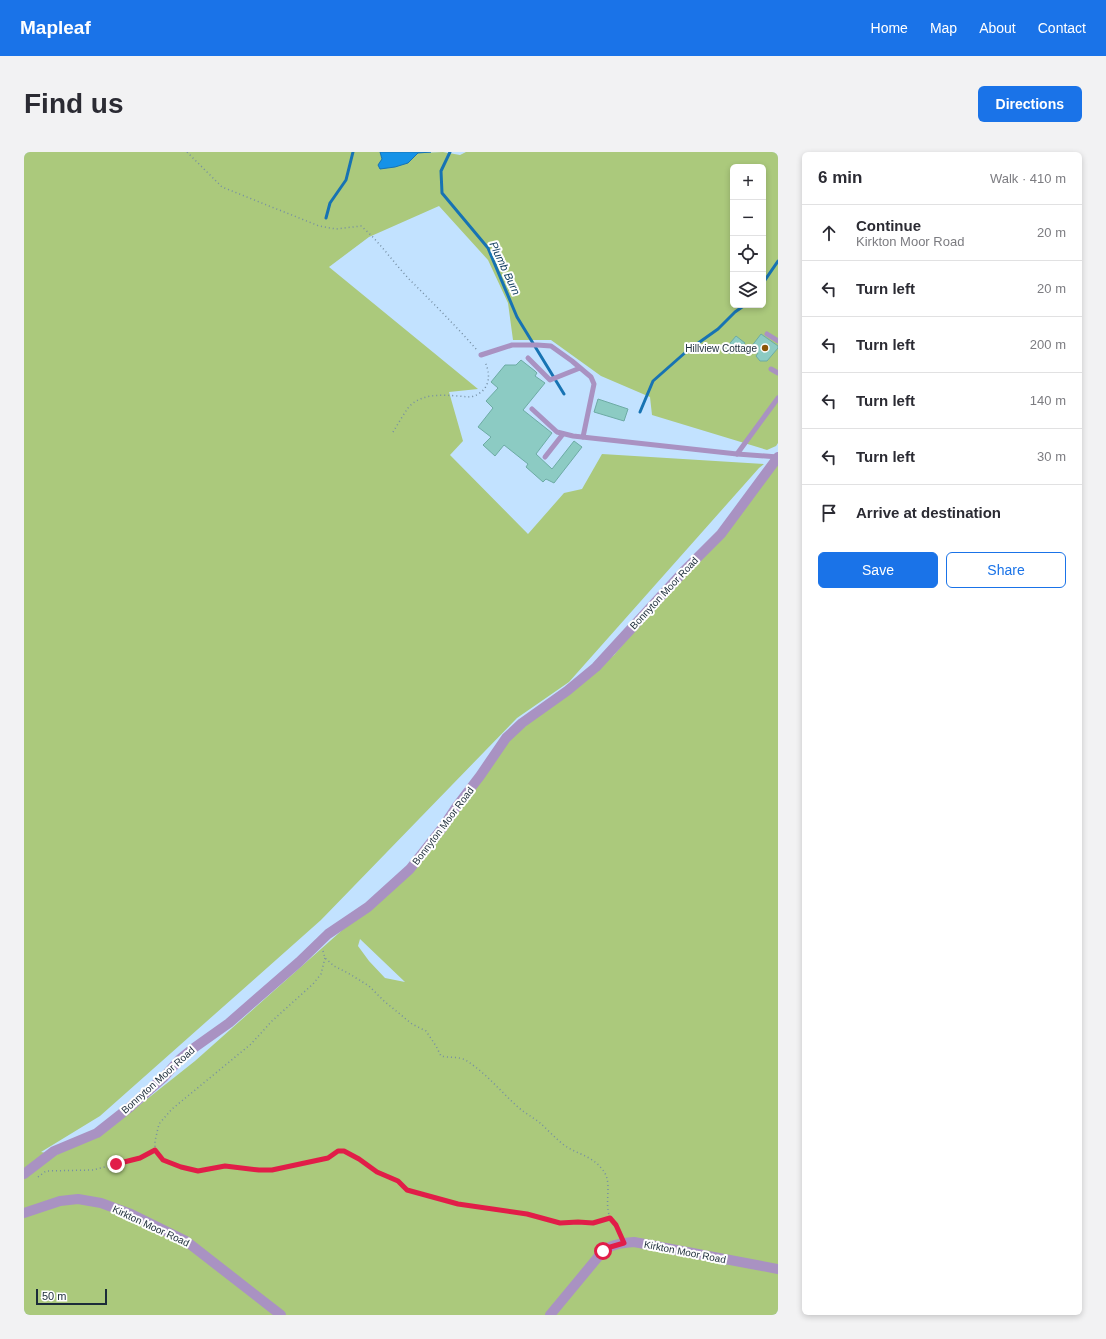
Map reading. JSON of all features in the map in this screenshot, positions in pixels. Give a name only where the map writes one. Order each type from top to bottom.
[{"type":"street","name":"Bonnyton Moor Road","points":[[24,1174],[54,1151],[97,1132],[130,1108],[164,1077],[180,1059],[229,1023],[321,942],[328,934],[368,906],[410,869],[443,827],[506,738],[522,723],[568,692],[596,667],[685,570],[721,534],[778,457]]},
{"type":"street","name":"Kirkton Moor Road","points":[[24,1213],[60,1201],[78,1199],[101,1203],[131,1214],[186,1241],[281,1315]]},
{"type":"street","name":"Kirkton Moor Road","points":[[550,1315],[603,1251],[607,1248],[624,1243],[634,1242],[778,1269]]},
{"type":"lane","points":[[767,334],[778,341]]},
{"type":"lane","points":[[481,355],[512,345],[550,346],[580,368],[591,377],[594,384],[583,437]]},
{"type":"lane","points":[[528,358],[550,380],[580,368]]},
{"type":"lane","points":[[771,369],[778,373]]},
{"type":"lane","points":[[737,454],[778,398]]},
{"type":"lane","points":[[532,409],[557,432],[563,434],[737,454],[778,457]]},
{"type":"lane","points":[[545,457],[563,434]]},
{"type":"path","points":[[188,152],[222,187],[319,226],[336,229],[361,226],[372,235],[408,278],[444,313],[481,355],[488,371],[488,382],[483,391],[478,395],[471,396],[423,397],[415,401],[408,408],[394,432]]},
{"type":"path","points":[[321,942],[325,958],[321,974],[313,984],[272,1021],[251,1044],[168,1114],[159,1124],[155,1141],[155,1150],[163,1160],[181,1167],[198,1171],[225,1166],[272,1170],[328,1158],[338,1151],[344,1151],[359,1159],[377,1172],[398,1181],[407,1190],[458,1204],[527,1214],[560,1223],[593,1223],[610,1218]]},
{"type":"path","points":[[325,958],[334,966],[369,986],[384,1001],[412,1024],[426,1031],[441,1056],[466,1059],[487,1076],[520,1109],[538,1122],[565,1146],[589,1157],[603,1169],[608,1184],[608,1210],[610,1218],[616,1225],[624,1243]]},
{"type":"path","points":[[34,1179],[46,1171],[93,1170],[140,1158],[155,1150]]},
{"type":"green space","points":[[24,152],[380,152],[382,159],[408,163],[418,153],[443,152],[460,155],[466,152],[778,152],[778,443],[776,446],[767,450],[652,415],[650,397],[601,376],[551,340],[513,340],[508,303],[488,260],[439,206],[369,237],[329,267],[478,389],[449,392],[463,441],[450,455],[528,534],[564,493],[582,489],[602,454],[764,464],[569,682],[517,718],[321,920],[100,1116],[41,1152],[56,1155],[108,1130],[195,1061],[348,925],[388,895],[508,740],[614,655],[778,461],[778,1315],[24,1315]],"holes":[[[360,939],[405,982],[385,978],[369,961],[358,946]]]},
{"type":"water","points":[[380,152],[431,152],[418,153],[408,163],[380,169],[378,165],[382,159]]},
{"type":"building","name":"Hillview Cottage","points":[[761,334],[778,346],[767,361],[760,361],[756,356],[758,353],[751,347]]},
{"type":"building","points":[[736,336],[745,343],[740,349],[730,354],[726,348]]},
{"type":"building","points":[[521,360],[537,373],[535,376],[545,383],[523,410],[552,433],[536,454],[552,469],[574,441],[582,447],[554,483],[546,479],[543,482],[526,467],[528,464],[504,445],[495,456],[483,445],[491,437],[478,427],[493,408],[486,401],[498,388],[491,382],[505,365],[516,365]]},
{"type":"building","points":[[598,399],[628,409],[624,421],[594,412]]},
{"type":"waterway","points":[[326,218],[330,203],[346,180],[353,152]]},
{"type":"waterway","name":"Plumb Burn","points":[[450,152],[441,171],[442,193],[488,248],[517,317],[564,394]]},
{"type":"waterway","points":[[766,279],[778,261]]},
{"type":"waterway","points":[[640,412],[653,381],[687,351],[718,329],[741,308]]},
{"type":"place","name":"Hillview Cottage","points":[[765,348]]},
{"type":"route","points":[[116,1164],[140,1158],[155,1150],[163,1160],[181,1167],[198,1171],[225,1166],[272,1170],[328,1158],[338,1151],[344,1151],[359,1159],[377,1172],[398,1181],[407,1190],[458,1204],[527,1214],[560,1223],[593,1223],[610,1218],[616,1225],[624,1243],[616,1244],[603,1251]]}]
